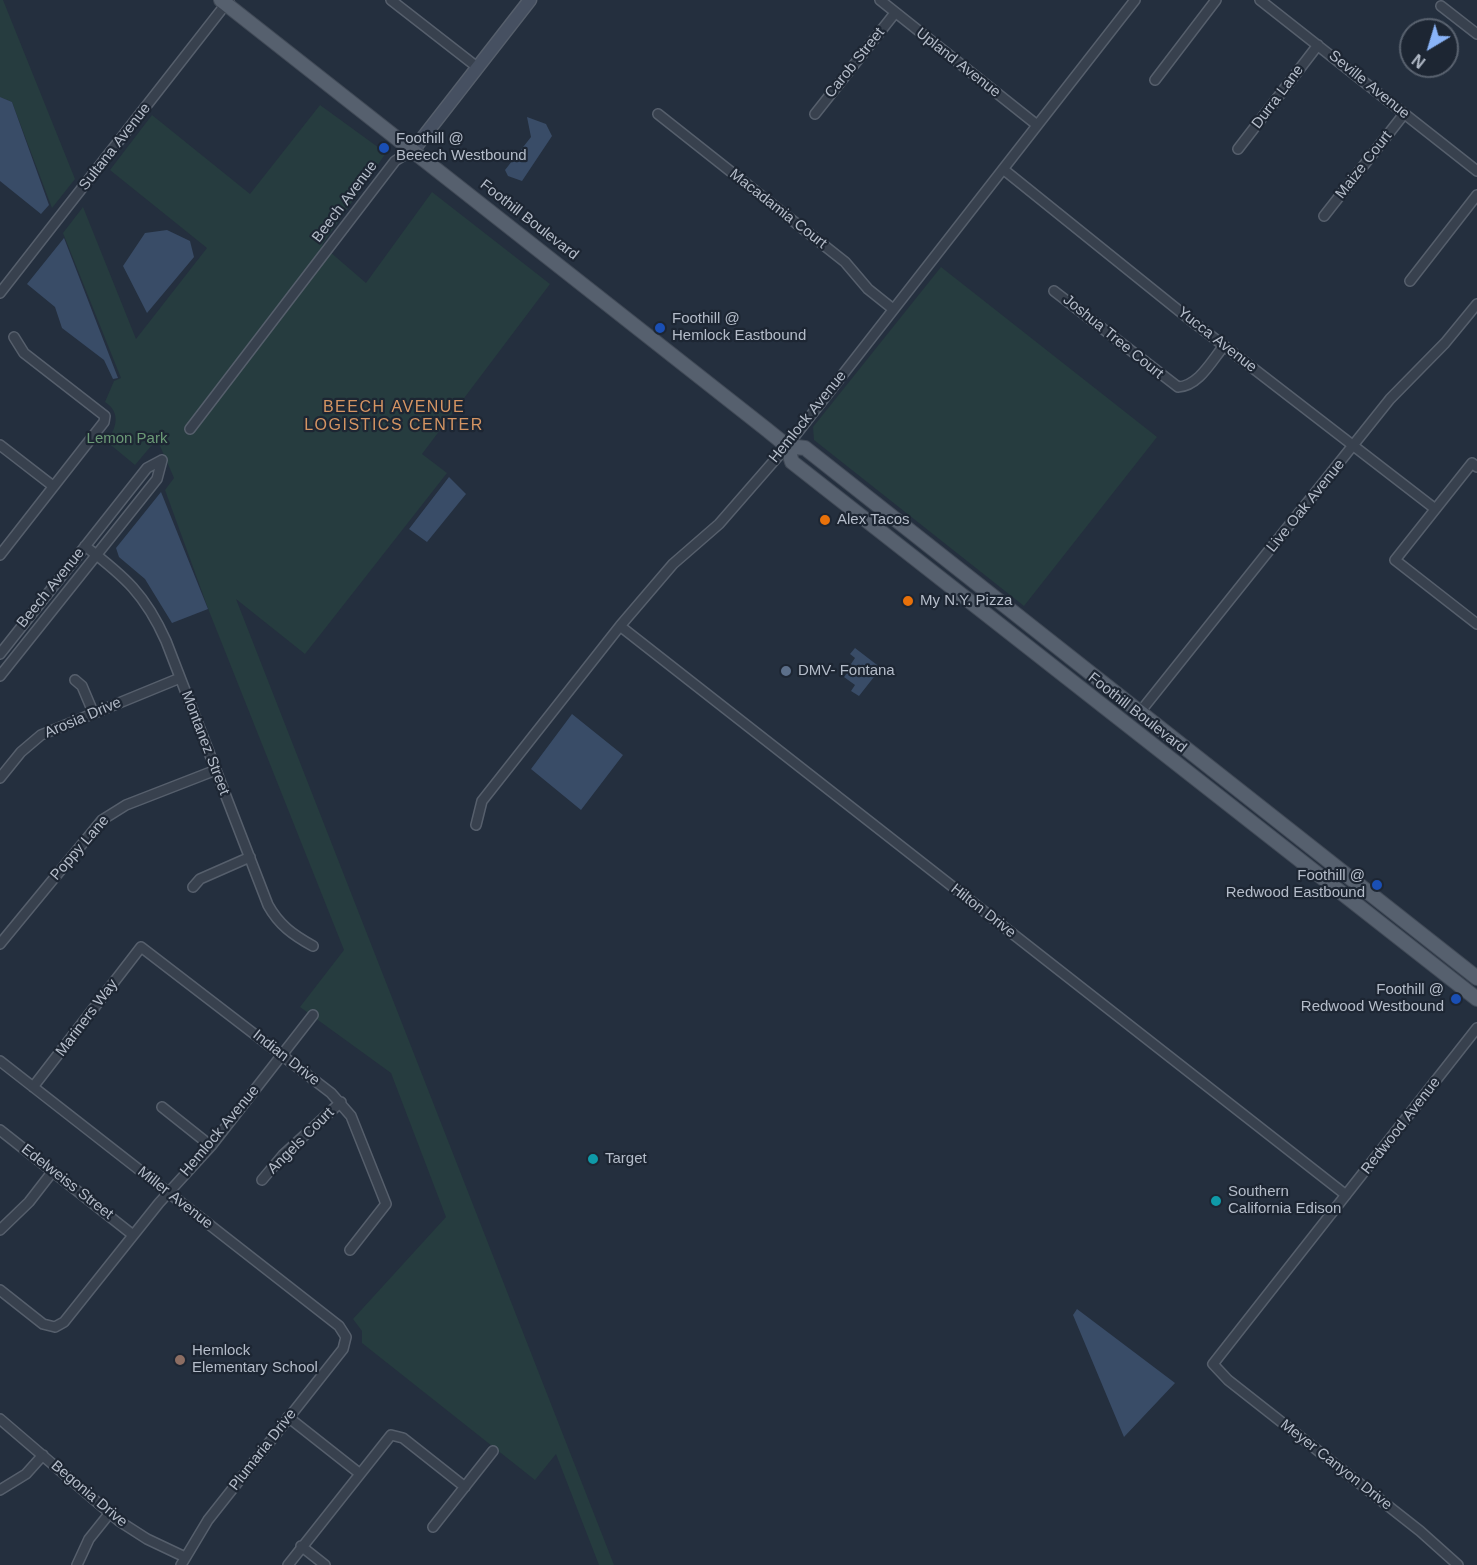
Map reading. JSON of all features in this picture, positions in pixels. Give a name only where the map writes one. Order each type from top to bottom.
[{"type":"main road","name":"Beech Avenue","points":[[414,149],[530,0]]},
{"type":"main road","name":"Foothill Boulevard","points":[[226,1],[787,446],[805,448],[1477,978]]},
{"type":"main road","name":"Foothill Boulevard","points":[[787,446],[792,462],[1477,999]]},
{"type":"street","points":[[390,0],[477,67]]},
{"type":"street","name":"Upland Avenue","points":[[880,0],[1037,125]]},
{"type":"street","name":"Hemlock Avenue","points":[[476,825],[482,801],[620,626],[673,564],[719,524],[787,446],[1135,0]]},
{"type":"street","points":[[1155,80],[1216,0]]},
{"type":"street","name":"Seville Avenue","points":[[1260,0],[1477,171]]},
{"type":"street","name":"Sultana Avenue","points":[[0,293],[226,1]]},
{"type":"street","points":[[1442,6],[1477,34]]},
{"type":"street","name":"Carob Street","points":[[815,114],[895,13]]},
{"type":"street","name":"Durra Lane","points":[[1238,149],[1318,45]]},
{"type":"street","name":"Macadamia Court","points":[[658,114],[845,262],[868,289],[893,309]]},
{"type":"street","name":"Maize Court","points":[[1324,216],[1404,114]]},
{"type":"street","name":"Beech Avenue","points":[[190,429],[395,161],[414,149]]},
{"type":"street","name":"Yucca Avenue","points":[[1003,169],[1224,346],[1434,508]]},
{"type":"street","points":[[1410,281],[1477,195]]},
{"type":"street","name":"Joshua Tree Court","points":[[1054,291],[1178,387],[1188,387],[1196,380],[1224,346]]},
{"type":"street","name":"Live Oak Avenue","points":[[1140,712],[1354,447],[1390,399],[1445,343],[1477,304]]},
{"type":"street","points":[[0,554],[104,423],[105,416],[24,353],[14,337]]},
{"type":"street","points":[[0,445],[53,486]]},
{"type":"street","name":"Beech Avenue","points":[[0,654],[3,642],[85,546],[147,468],[162,460],[157,479],[0,676]]},
{"type":"street","points":[[1477,467],[1472,463],[1395,560],[1477,624]]},
{"type":"street","name":"Montanez Street","points":[[85,546],[131,584],[143,597],[159,625],[268,905],[279,922],[291,934],[313,946]]},
{"type":"street","name":"Hilton Drive","points":[[620,626],[1346,1195]]},
{"type":"street","points":[[3,642],[18,654]]},
{"type":"street","name":"Arosia Drive","points":[[0,778],[21,752],[40,735],[180,678]]},
{"type":"street","points":[[75,680],[82,686],[93,712]]},
{"type":"street","name":"Poppy Lane","points":[[0,944],[102,820],[126,805],[216,770]]},
{"type":"street","points":[[193,887],[200,879],[250,856]]},
{"type":"street","name":"Indian Drive","points":[[141,947],[341,1102],[358,1129],[386,1204],[350,1250]]},
{"type":"street","name":"Mariners Way","points":[[33,1088],[141,947]]},
{"type":"street","name":"Hemlock Avenue","points":[[0,1290],[43,1324],[55,1327],[64,1322],[168,1192],[211,1146],[313,1015]]},
{"type":"street","name":"Redwood Avenue","points":[[1213,1364],[1477,1028]]},
{"type":"street","name":"Miller Avenue","points":[[0,1061],[339,1326],[346,1337]]},
{"type":"street","name":"Angels Court","points":[[262,1180],[283,1155],[341,1102]]},
{"type":"street","points":[[162,1107],[211,1146]]},
{"type":"street","name":"Edelweiss Street","points":[[0,1130],[133,1235]]},
{"type":"street","points":[[0,1230],[29,1202],[53,1171]]},
{"type":"street","name":"Plumaria Drive","points":[[183,1561],[208,1520],[343,1348],[346,1337]]},
{"type":"street","name":"Meyer Canyon Drive","points":[[1213,1364],[1228,1380],[1420,1531],[1458,1565]]},
{"type":"street","points":[[288,1418],[359,1473]]},
{"type":"street","name":"Begonia Drive","points":[[0,1419],[110,1514],[183,1561]]},
{"type":"street","points":[[288,1565],[386,1439],[393,1434],[403,1438],[465,1487]]},
{"type":"street","points":[[434,1527],[493,1451]]},
{"type":"street","points":[[0,1490],[26,1474],[43,1455]]},
{"type":"street","points":[[77,1565],[89,1539],[110,1514]]},
{"type":"street","points":[[301,1546],[325,1565]]},
{"type":"green space","points":[[0,0],[3,0],[75,179],[52,208],[12,102],[0,97]]},
{"type":"green space","name":"Lemon Park","points":[[320,105],[386,153],[322,245],[366,283],[432,192],[550,284],[422,454],[447,473],[305,654],[236,599],[614,1565],[599,1565],[556,1454],[535,1480],[362,1343],[362,1331],[353,1319],[446,1217],[391,1073],[300,1007],[344,950],[209,611],[165,490],[174,478],[157,439],[135,465],[106,441],[116,421],[113,411],[105,402],[114,381],[121,378],[63,233],[83,207],[136,339],[207,248],[110,170],[152,115],[250,194]]},
{"type":"green space","points":[[941,267],[1157,437],[1024,606],[814,440],[813,427]]},
{"type":"water","points":[[0,97],[12,102],[49,205],[41,214],[0,181]]},
{"type":"water","points":[[527,117],[546,124],[552,136],[522,181],[508,176],[505,170],[531,137]]},
{"type":"water","points":[[167,230],[190,241],[194,257],[147,313],[123,266],[145,233]]},
{"type":"water","points":[[64,238],[118,378],[113,379],[104,360],[62,328],[55,307],[27,284]]},
{"type":"water","points":[[449,477],[466,494],[427,542],[409,529]]},
{"type":"water","points":[[161,492],[208,609],[172,623],[145,579],[119,557],[116,548]]},
{"type":"water","points":[[855,648],[881,668],[859,696],[851,691],[855,685],[844,677],[853,666],[851,664],[855,658],[850,654]]},
{"type":"water","points":[[572,714],[623,755],[581,810],[531,769]]},
{"type":"water","points":[[1077,1309],[1175,1383],[1124,1437],[1073,1315]]},
{"type":"place","name":"Foothill @ Beeech Westbound","points":[[384,148]]},
{"type":"place","name":"Foothill @ Hemlock Eastbound","points":[[660,328]]},
{"type":"place","name":"Alex Tacos","points":[[825,520]]},
{"type":"place","name":"My N.Y. Pizza","points":[[908,601]]},
{"type":"place","name":"DMV- Fontana","points":[[786,671]]},
{"type":"place","name":"Foothill @ Redwood Eastbound","points":[[1377,885]]},
{"type":"place","name":"Foothill @ Redwood Westbound","points":[[1456,999]]},
{"type":"place","name":"Target","points":[[593,1159]]},
{"type":"place","name":"Southern California Edison","points":[[1216,1201]]},
{"type":"place","name":"Hemlock Elementary School","points":[[180,1360]]},
{"type":"district","name":"BEECH AVENUE LOGISTICS CENTER","points":[[394,417]]}]
